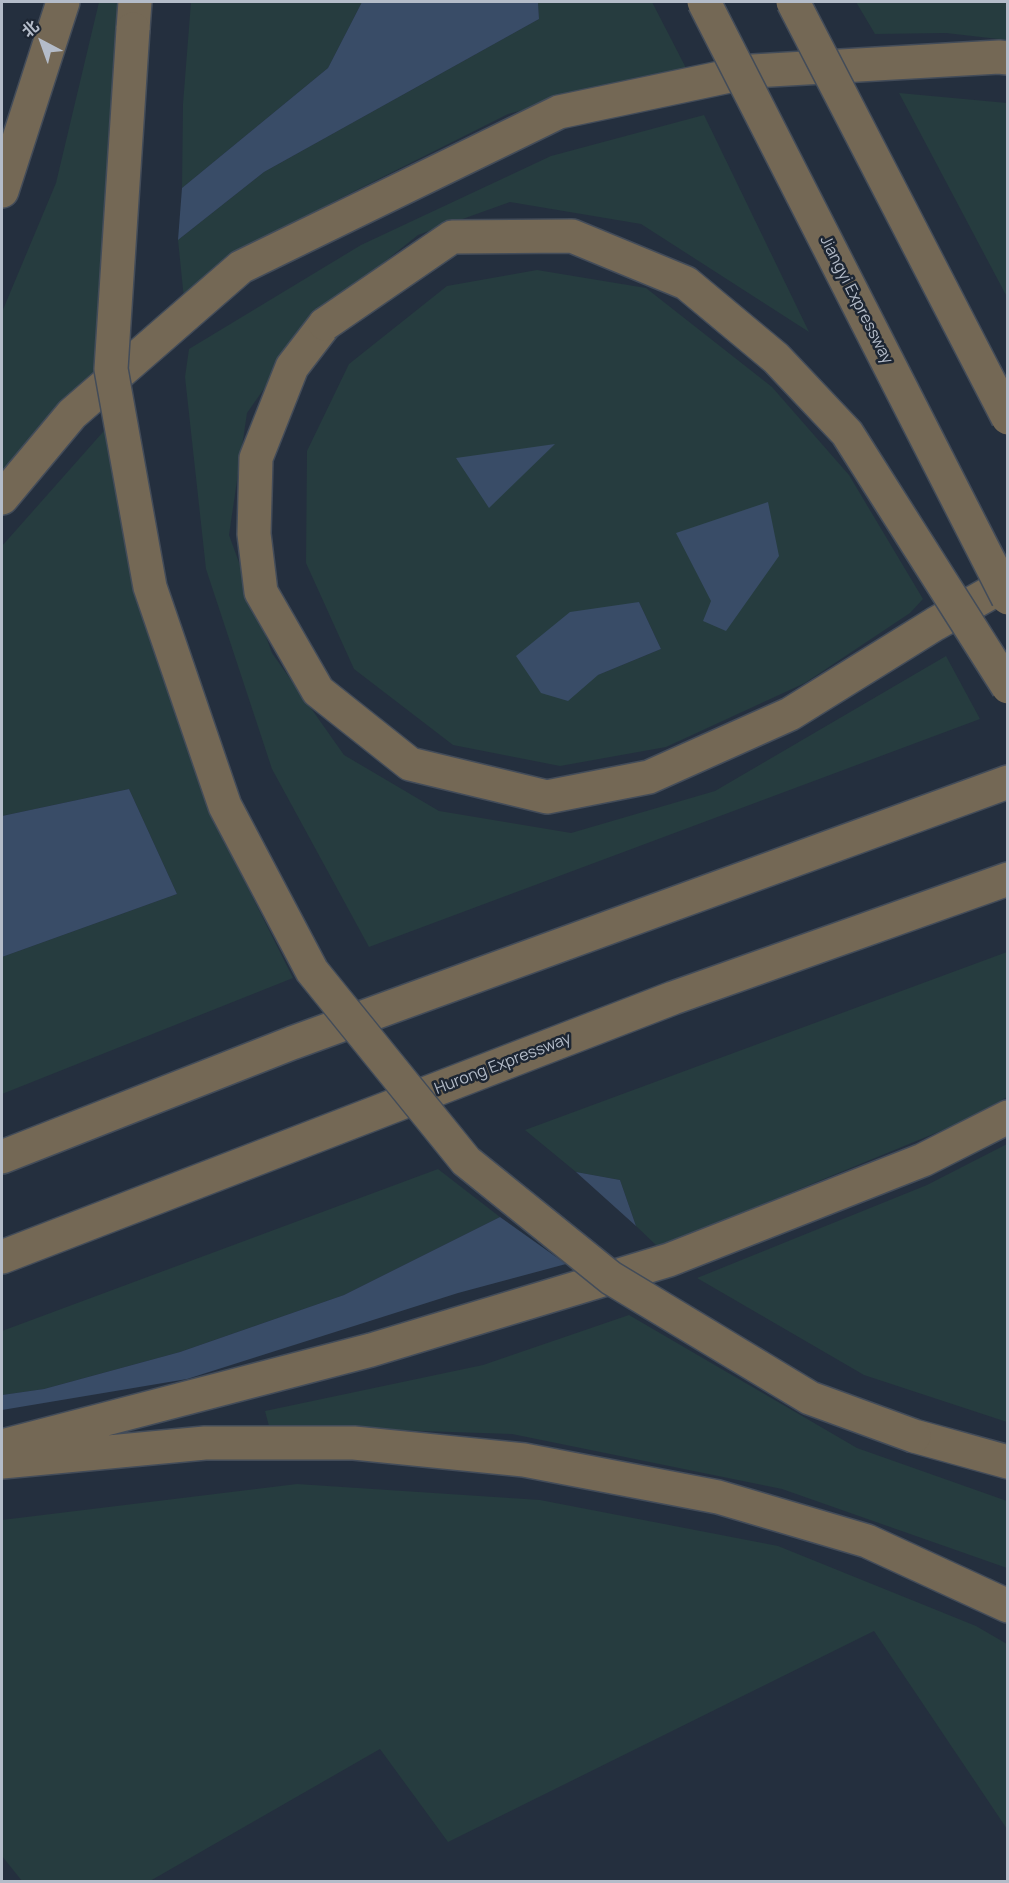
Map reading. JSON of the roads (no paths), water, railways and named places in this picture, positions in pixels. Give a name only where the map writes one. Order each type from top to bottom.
[{"type":"highway","points":[[2,191],[63,2]]},
{"type":"highway","name":"Jiangyi Expressway","points":[[704,2],[1008,598]]},
{"type":"highway","points":[[793,2],[1008,418]]},
{"type":"highway","points":[[134,15],[111,369],[150,587],[225,806],[312,971],[466,1161],[611,1278],[810,1398],[914,1436],[1008,1462]]},
{"type":"highway","points":[[2,498],[72,414],[241,267],[559,112],[753,71],[1008,58]]},
{"type":"highway","points":[[1008,583],[935,624],[790,714],[649,777],[547,797],[410,764],[318,691],[261,592],[254,534],[256,458],[292,367],[326,324],[452,237],[572,236],[686,283],[776,358],[847,433],[1008,687]]},
{"type":"highway","points":[[2,1157],[292,1043],[1008,782]]},
{"type":"highway","name":"Hurong Expressway","points":[[2,1257],[673,998],[1008,879]]},
{"type":"highway","points":[[2,1446],[371,1350],[669,1260],[923,1160],[1008,1117]]},
{"type":"highway","points":[[2,1462],[204,1443],[354,1443],[524,1460],[718,1497],[867,1541],[1008,1606]]},
{"type":"water","points":[[362,2],[538,2],[539,19],[264,172],[178,240],[182,188],[328,68]]},
{"type":"water","points":[[555,444],[489,508],[456,458]]},
{"type":"water","points":[[768,502],[779,556],[726,631],[703,621],[711,601],[676,533]]},
{"type":"water","points":[[639,602],[661,649],[598,675],[568,701],[541,693],[516,656],[570,612]]},
{"type":"water","points":[[129,789],[177,894],[2,957],[2,816]]},
{"type":"water","points":[[576,1172],[620,1180],[636,1226]]},
{"type":"water","points":[[500,1217],[566,1264],[458,1293],[187,1379],[2,1410],[2,1395],[44,1389],[180,1352],[344,1295]]}]
